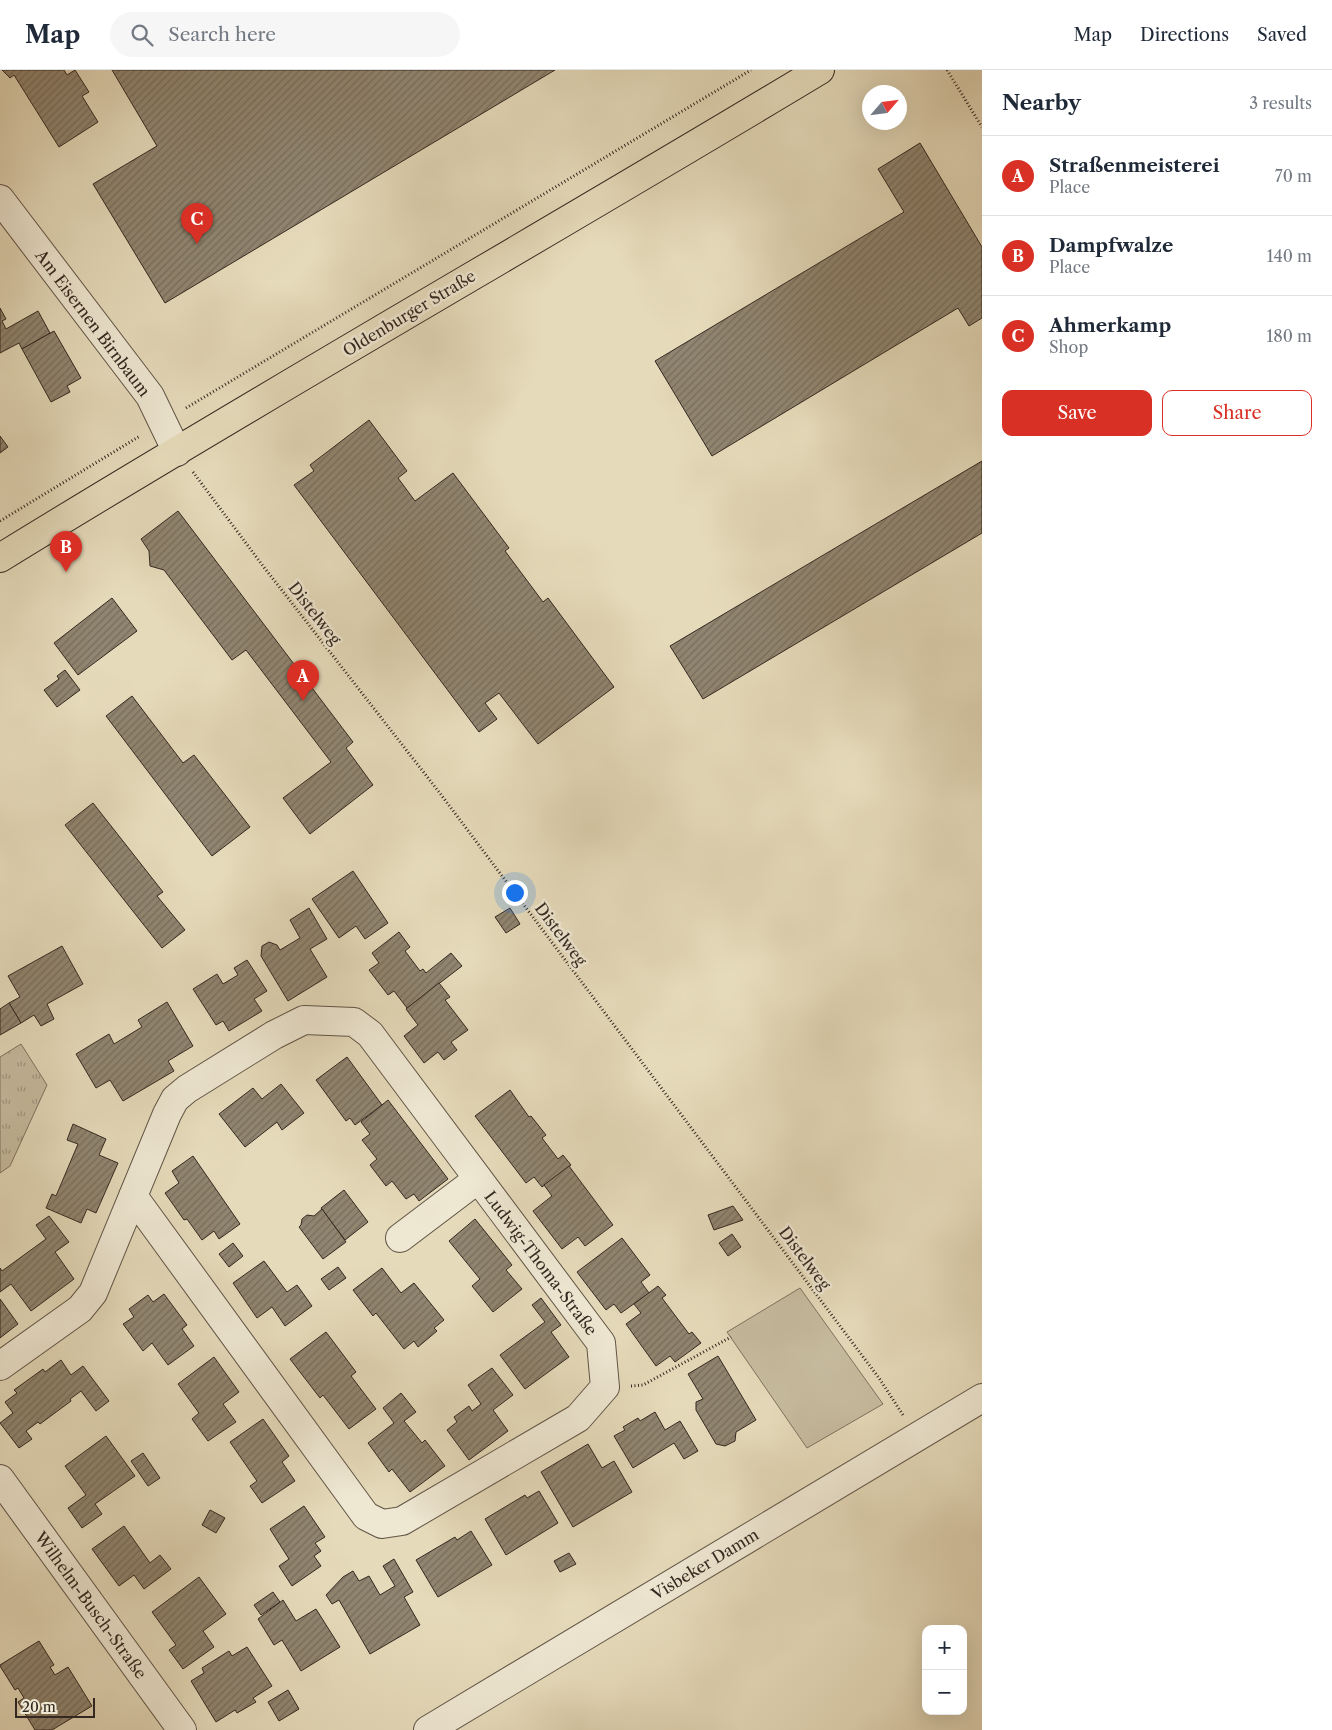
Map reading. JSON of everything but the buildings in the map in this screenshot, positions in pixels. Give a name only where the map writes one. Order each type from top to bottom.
[{"type":"main road","name":"Oldenburger Straße","points":[[0,558],[415,308],[684,152],[820,70]]},
{"type":"street","name":"Am Eisernen Birnbaum","points":[[0,199],[150,396],[177,452]]},
{"type":"street","name":"Ludwig-Thoma-Straße","points":[[0,1366],[80,1309],[93,1293],[167,1114],[175,1099],[187,1089],[274,1035],[304,1020],[354,1022],[370,1034],[601,1343],[605,1387]]},
{"type":"street","points":[[400,1238],[478,1179]]},
{"type":"street","points":[[133,1196],[366,1516],[382,1524],[402,1521],[578,1418],[605,1387]]},
{"type":"street","name":"Visbeker Damm","points":[[428,1730],[982,1398]]},
{"type":"street","name":"Wilhelm-Busch-Straße","points":[[0,1479],[182,1730]]},
{"type":"path","points":[[0,522],[163,422],[751,70]]},
{"type":"path","points":[[947,70],[982,127]]},
{"type":"path","name":"Distelweg","points":[[177,452],[439,792],[879,1378],[918,1438]]},
{"type":"path","points":[[605,1387],[643,1385],[730,1337]]},
{"type":"green space","points":[[21,1044],[47,1085],[10,1166],[0,1173],[0,1057]]},
{"type":"green space","points":[[800,1288],[883,1404],[807,1448],[727,1332]]},
{"type":"place","name":"Ahmerkamp","points":[[197,244]]},
{"type":"place","name":"Dampfwalze","points":[[66,572]]},
{"type":"place","name":"Straßenmeisterei","points":[[303,701]]}]
